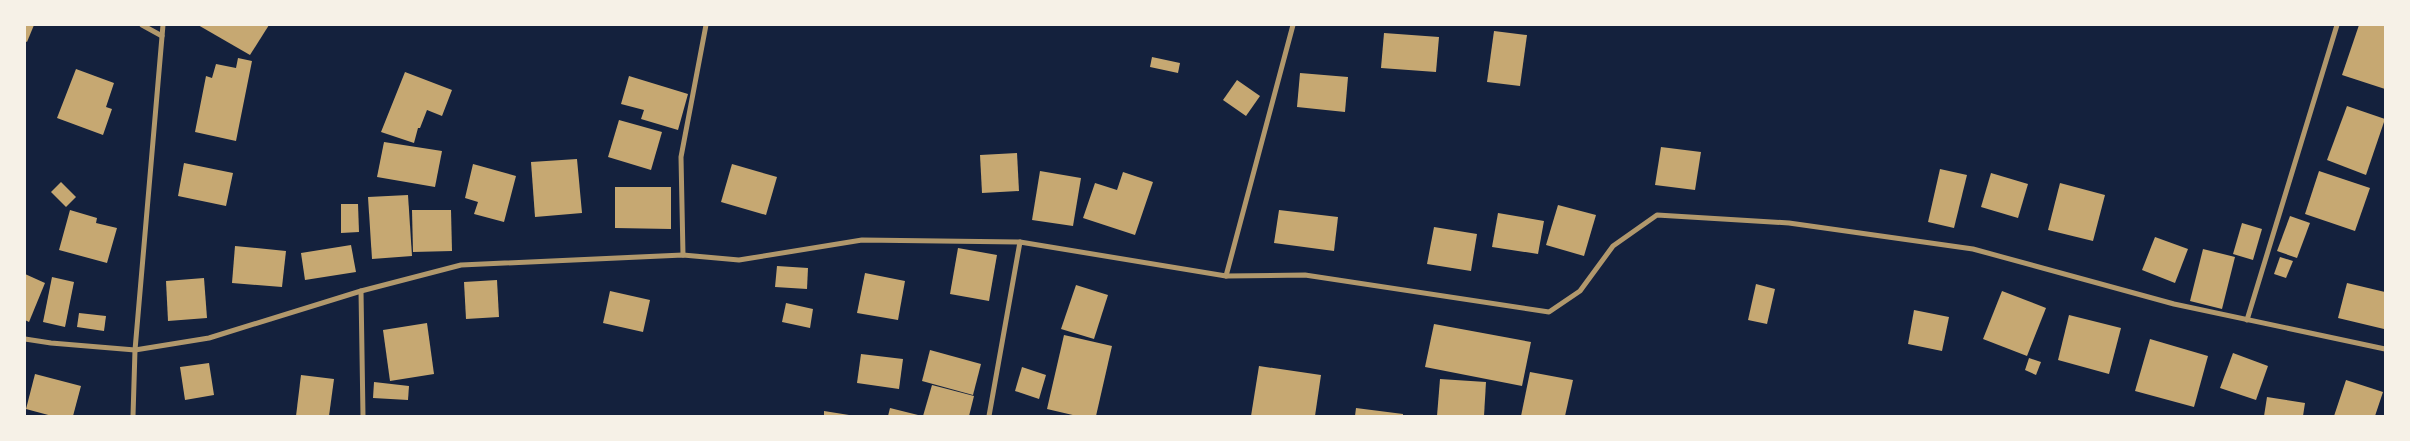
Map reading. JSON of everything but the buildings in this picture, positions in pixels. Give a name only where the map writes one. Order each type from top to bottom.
[{"type":"street","points":[[142,25],[162,36]]},
{"type":"street","points":[[133,416],[135,350],[163,25]]},
{"type":"street","points":[[683,255],[681,157],[706,25]]},
{"type":"street","points":[[1226,276],[1293,25]]},
{"type":"street","points":[[2247,320],[2337,25]]},
{"type":"street","points":[[25,339],[135,350],[208,338],[360,291],[461,265],[683,255],[739,260],[862,240],[1020,242],[1226,276],[1305,275],[1549,312],[1580,291],[1613,246],[1657,215],[1789,223],[1974,249],[2174,304],[2385,349]]},
{"type":"street","points":[[989,416],[1020,242]]},
{"type":"street","points":[[360,291],[363,416]]}]
